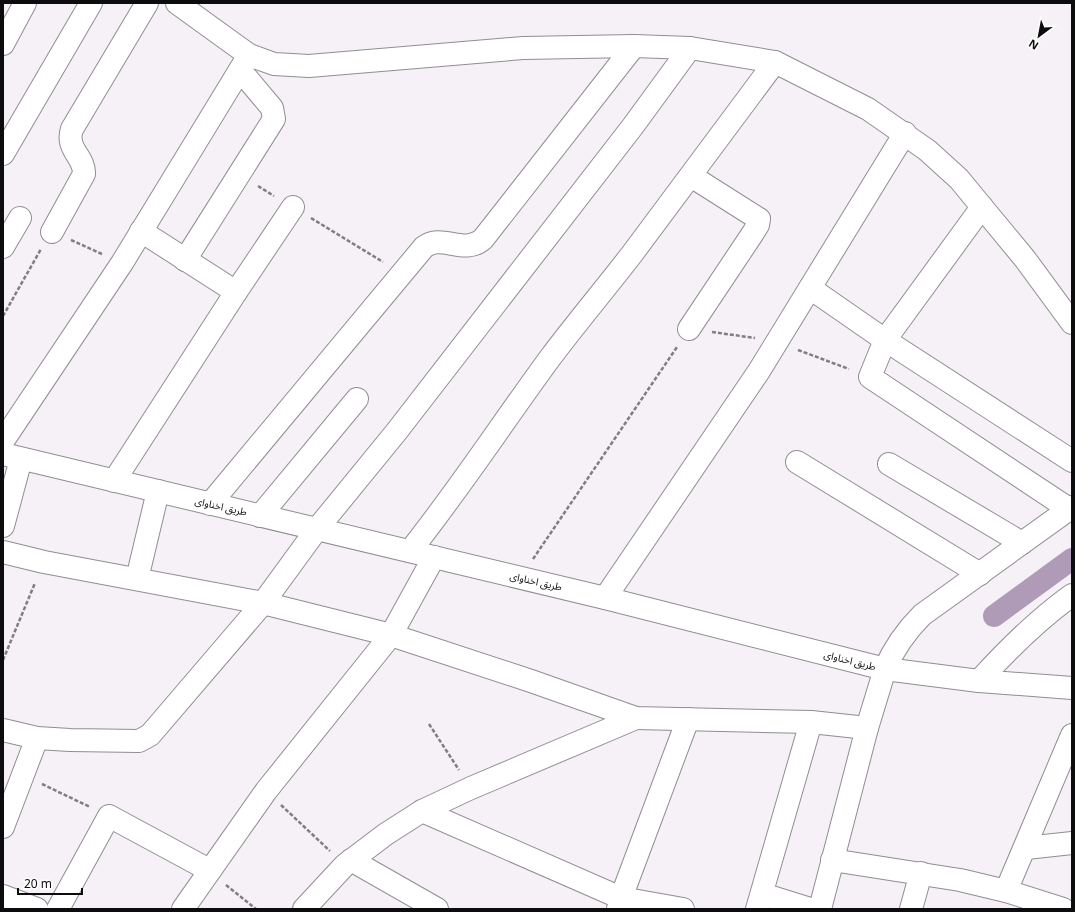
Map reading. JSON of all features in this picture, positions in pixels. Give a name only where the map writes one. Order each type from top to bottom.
[{"type":"street","points":[[3,44],[25,3]]},
{"type":"street","points":[[3,154],[91,3]]},
{"type":"street","points":[[52,232],[84,174],[84,169],[71,144],[72,129],[147,3]]},
{"type":"street","points":[[178,3],[245,63],[272,108],[275,116],[184,260]]},
{"type":"street","points":[[245,63],[309,66],[523,48],[634,46],[690,48],[775,62],[868,109],[906,133],[959,179],[1025,259],[1072,323]]},
{"type":"street","points":[[210,504],[424,247],[430,243],[474,246],[483,239],[634,46]]},
{"type":"street","points":[[3,730],[37,738],[139,741],[148,738],[263,603],[318,529],[397,431],[634,126],[690,48]]},
{"type":"street","points":[[410,551],[450,500],[526,391],[587,309],[691,176],[775,62]]},
{"type":"street","points":[[3,441],[122,263],[245,63]]},
{"type":"street","points":[[605,598],[759,371],[906,133]]},
{"type":"street","points":[[689,329],[759,222],[758,219],[748,212],[691,176]]},
{"type":"street","points":[[114,481],[236,292],[293,207]]},
{"type":"street","points":[[820,909],[867,728],[891,654],[906,631],[922,615],[1070,508],[870,377],[885,340],[982,207]]},
{"type":"street","points":[[3,247],[20,218]]},
{"type":"street","points":[[141,231],[236,292]]},
{"type":"street","points":[[810,288],[885,340],[1072,462]]},
{"type":"street","points":[[260,516],[357,399]]},
{"type":"street","points":[[3,526],[12,457]]},
{"type":"street","name":"طريق اخناواى","points":[[12,457],[605,598],[885,669],[979,681],[1072,688]]},
{"type":"street","points":[[797,462],[980,574]]},
{"type":"street","points":[[889,464],[1022,543]]},
{"type":"street","points":[[137,579],[158,491]]},
{"type":"street","points":[[3,552],[44,562],[263,603],[391,635],[531,681],[636,718],[811,722],[867,728]]},
{"type":"street","points":[[183,909],[266,791],[391,635],[434,557]]},
{"type":"street","points":[[979,681],[1007,649],[1033,625],[1072,595]]},
{"type":"street","points":[[307,908],[348,863],[386,834],[422,811],[471,788],[636,718]]},
{"type":"street","points":[[619,904],[688,719]]},
{"type":"street","points":[[810,909],[760,902],[811,722]]},
{"type":"street","points":[[1006,891],[1026,848],[1072,735]]},
{"type":"street","points":[[3,826],[7,803],[23,776],[37,738]]},
{"type":"street","points":[[422,811],[619,904],[683,909]]},
{"type":"street","points":[[58,909],[109,816],[209,870]]},
{"type":"street","points":[[1026,848],[1072,843]]},
{"type":"street","points":[[832,860],[960,880],[1006,891],[1064,909]]},
{"type":"street","points":[[348,863],[437,909]]},
{"type":"street","points":[[911,909],[921,873]]},
{"type":"street","points":[[3,896],[37,909]]},
{"type":"path","points":[[238,175],[402,274]]},
{"type":"path","points":[[3,316],[52,232],[122,263]]},
{"type":"path","points":[[520,578],[689,329],[776,342],[870,377]]},
{"type":"path","points":[[3,660],[44,562]]},
{"type":"path","points":[[429,724],[471,788]]},
{"type":"path","points":[[23,776],[109,816]]},
{"type":"path","points":[[266,791],[348,863]]},
{"type":"path","points":[[209,870],[256,909]]},
{"type":"waterway","points":[[994,616],[1072,559]]}]
